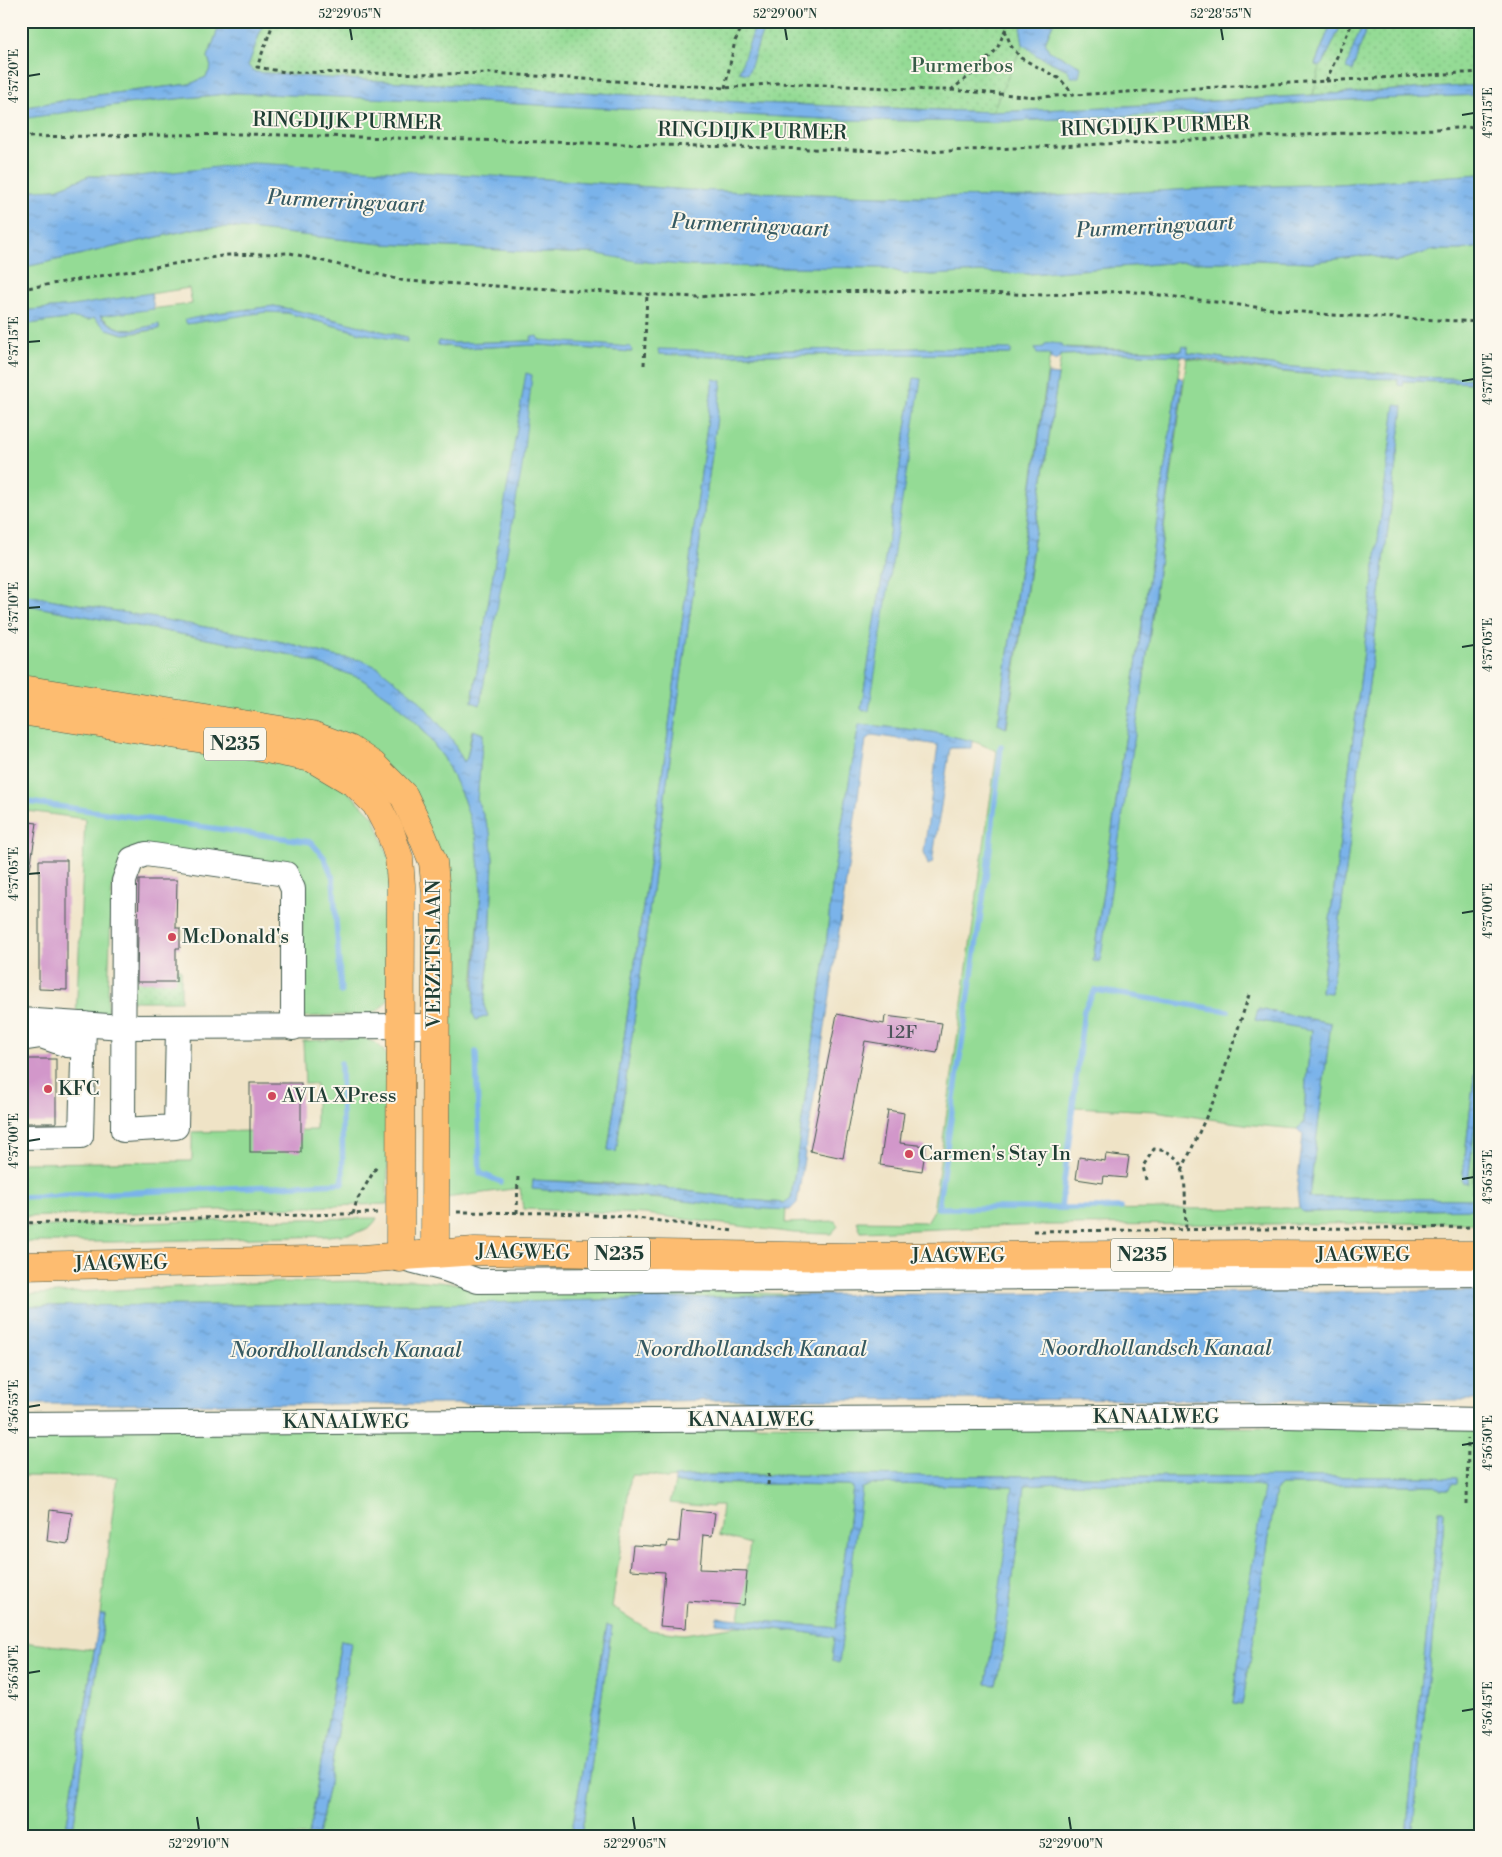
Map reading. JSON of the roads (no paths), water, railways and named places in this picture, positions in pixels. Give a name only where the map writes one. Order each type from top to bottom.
[{"type":"main road","name":"VERZETSLAAN","points":[[21,689],[312,735],[349,749],[373,765],[404,796],[433,862],[436,893],[434,1212],[441,1262]]},
{"type":"main road","name":"VERZETSLAAN","points":[[21,712],[256,747],[312,758],[356,784],[376,804],[390,831],[399,858],[401,886],[400,1258]]},
{"type":"main road","name":"JAAGWEG","points":[[21,1266],[400,1258],[441,1262],[475,1251],[848,1257],[1186,1242],[1481,1255]]},
{"type":"street","points":[[178,1028],[176,1127],[123,1130],[124,881],[132,859],[146,854],[286,874],[293,889],[294,1028]]},
{"type":"street","name":"VERZETSLAAN","points":[[21,1020],[83,1035]]},
{"type":"street","points":[[401,1027],[435,1026]]},
{"type":"street","name":"VERZETSLAAN","points":[[21,1039],[41,1036],[66,1045],[83,1035],[123,1028],[401,1027]]},
{"type":"street","points":[[21,1137],[81,1136],[83,1035]]},
{"type":"street","name":"JAAGWEG","points":[[441,1262],[478,1281],[1481,1274]]},
{"type":"street","name":"KANAALWEG","points":[[21,1424],[1272,1416],[1475,1420]]},
{"type":"water","points":[[221,21],[264,21],[248,66],[255,72],[327,78],[755,103],[992,112],[1150,105],[1481,85],[1481,95],[1308,102],[1229,111],[994,122],[846,120],[500,103],[236,93],[116,105],[21,119],[21,108],[89,96],[190,84],[206,77],[211,67],[208,57]]},
{"type":"water","points":[[757,21],[766,21],[748,74],[739,72]]},
{"type":"water","points":[[1022,21],[1054,21],[1045,42],[1049,51],[1081,66],[1079,77],[1071,77],[1068,70],[1036,55],[1023,44]]},
{"type":"water","points":[[1332,21],[1343,21],[1320,67],[1315,65]]},
{"type":"water","points":[[1364,21],[1369,21],[1352,71],[1346,69]]},
{"type":"water","name":"Purmerringvaart","points":[[252,163],[547,179],[688,190],[878,196],[1037,197],[1338,184],[1481,174],[1481,247],[1460,250],[1433,250],[1395,262],[1369,255],[1312,262],[1252,260],[1182,262],[1029,274],[979,272],[933,275],[903,273],[886,268],[691,266],[636,261],[593,253],[539,253],[382,244],[231,227],[197,228],[21,268],[21,191],[56,189],[89,176],[130,177]]},
{"type":"water","points":[[151,293],[154,309],[100,316],[115,327],[122,329],[128,330],[159,324],[159,329],[124,334],[107,329],[94,318],[89,320],[74,318],[21,325],[21,311],[73,306]]},
{"type":"water","points":[[274,306],[407,337],[407,342],[361,333],[287,313],[266,312],[187,324],[185,320],[217,313]]},
{"type":"water","points":[[538,336],[539,340],[631,347],[632,352],[539,345],[463,348],[438,345],[438,341],[454,343],[531,341],[531,337]]},
{"type":"water","points":[[1045,344],[1061,344],[1063,347],[1069,348],[1182,351],[1183,346],[1188,348],[1188,353],[1278,366],[1397,374],[1415,377],[1481,379],[1481,383],[1404,381],[1403,386],[1398,385],[1398,379],[1347,378],[1269,370],[1181,356],[1123,353],[1061,355],[1055,361],[1050,358],[1050,354],[1037,354],[1035,348],[1044,347]]},
{"type":"water","points":[[919,348],[1011,349],[1011,354],[735,355],[712,357],[659,354],[658,349],[729,351]]},
{"type":"water","points":[[526,373],[532,375],[522,467],[480,705],[472,702]]},
{"type":"water","points":[[1048,374],[1058,375],[1006,728],[998,724]]},
{"type":"water","points":[[1178,377],[1183,379],[1145,670],[1100,962],[1093,961]]},
{"type":"water","points":[[914,378],[921,379],[869,711],[861,709]]},
{"type":"water","points":[[713,379],[722,381],[616,1152],[608,1150],[667,741]]},
{"type":"water","points":[[1395,405],[1403,406],[1331,993],[1321,992]]},
{"type":"water","points":[[21,594],[244,634],[338,657],[361,660],[379,668],[417,698],[451,738],[464,762],[467,758],[473,730],[483,734],[477,800],[490,832],[493,859],[490,948],[484,1006],[488,1016],[476,1020],[473,1014],[481,889],[476,837],[463,798],[444,758],[420,726],[393,700],[360,678],[292,655],[21,604]]},
{"type":"water","points":[[859,724],[932,732],[973,741],[972,748],[950,748],[932,863],[928,865],[924,852],[938,745],[873,735],[866,740],[829,1002],[797,1203],[790,1210],[747,1208],[657,1198],[532,1189],[533,1180],[659,1187],[784,1203],[791,1198],[824,966],[833,877]]},
{"type":"water","points":[[1258,1009],[1331,1023],[1309,1198],[1481,1199],[1481,1209],[1303,1212],[1299,1208],[1297,1189],[1303,1135],[1297,1129],[1304,1123],[1306,1080],[1312,1030],[1255,1020]]},
{"type":"water","points":[[1481,1016],[1481,1074],[1468,1183],[1462,1182]]},
{"type":"water","name":"Noordhollandsch Kanaal","points":[[1481,1291],[1481,1400],[782,1399],[486,1404],[21,1404],[21,1306],[437,1304],[804,1295]]},
{"type":"water","points":[[709,1475],[1427,1477],[1457,1478],[1457,1484],[1451,1485],[1449,1489],[1441,1489],[1435,1485],[1281,1485],[1276,1489],[1242,1705],[1233,1704],[1264,1488],[1256,1485],[1061,1483],[1025,1485],[1004,1646],[996,1684],[986,1683],[1013,1486],[875,1484],[862,1488],[839,1663],[832,1661],[834,1637],[716,1623],[717,1617],[836,1628],[853,1487],[849,1485],[675,1483],[674,1477]]},
{"type":"water","points":[[1439,1510],[1444,1510],[1443,1532],[1412,1836],[1406,1836]]},
{"type":"water","points":[[100,1614],[105,1614],[72,1836],[65,1836]]},
{"type":"water","points":[[607,1625],[612,1626],[581,1836],[571,1836]]},
{"type":"water","points":[[341,1640],[351,1642],[328,1789],[318,1836],[309,1836]]},
{"type":"waterway","points":[[1001,746],[989,857],[938,1208],[1121,1208]]},
{"type":"waterway","points":[[21,801],[311,842],[324,857],[333,878],[341,992]]},
{"type":"waterway","points":[[1061,1208],[1084,1010],[1095,990],[1228,1011]]},
{"type":"waterway","points":[[476,1052],[480,1173],[501,1182]]},
{"type":"waterway","points":[[21,1197],[343,1183],[341,1063]]},
{"type":"place","name":"McDonald's","points":[[172,937]]},
{"type":"place","name":"KFC","points":[[48,1089]]},
{"type":"place","name":"AVIA XPress","points":[[272,1096]]},
{"type":"place","name":"Carmen's Stay In","points":[[909,1154]]},
{"type":"park label","name":"Purmerbos","points":[[962,66]]}]
